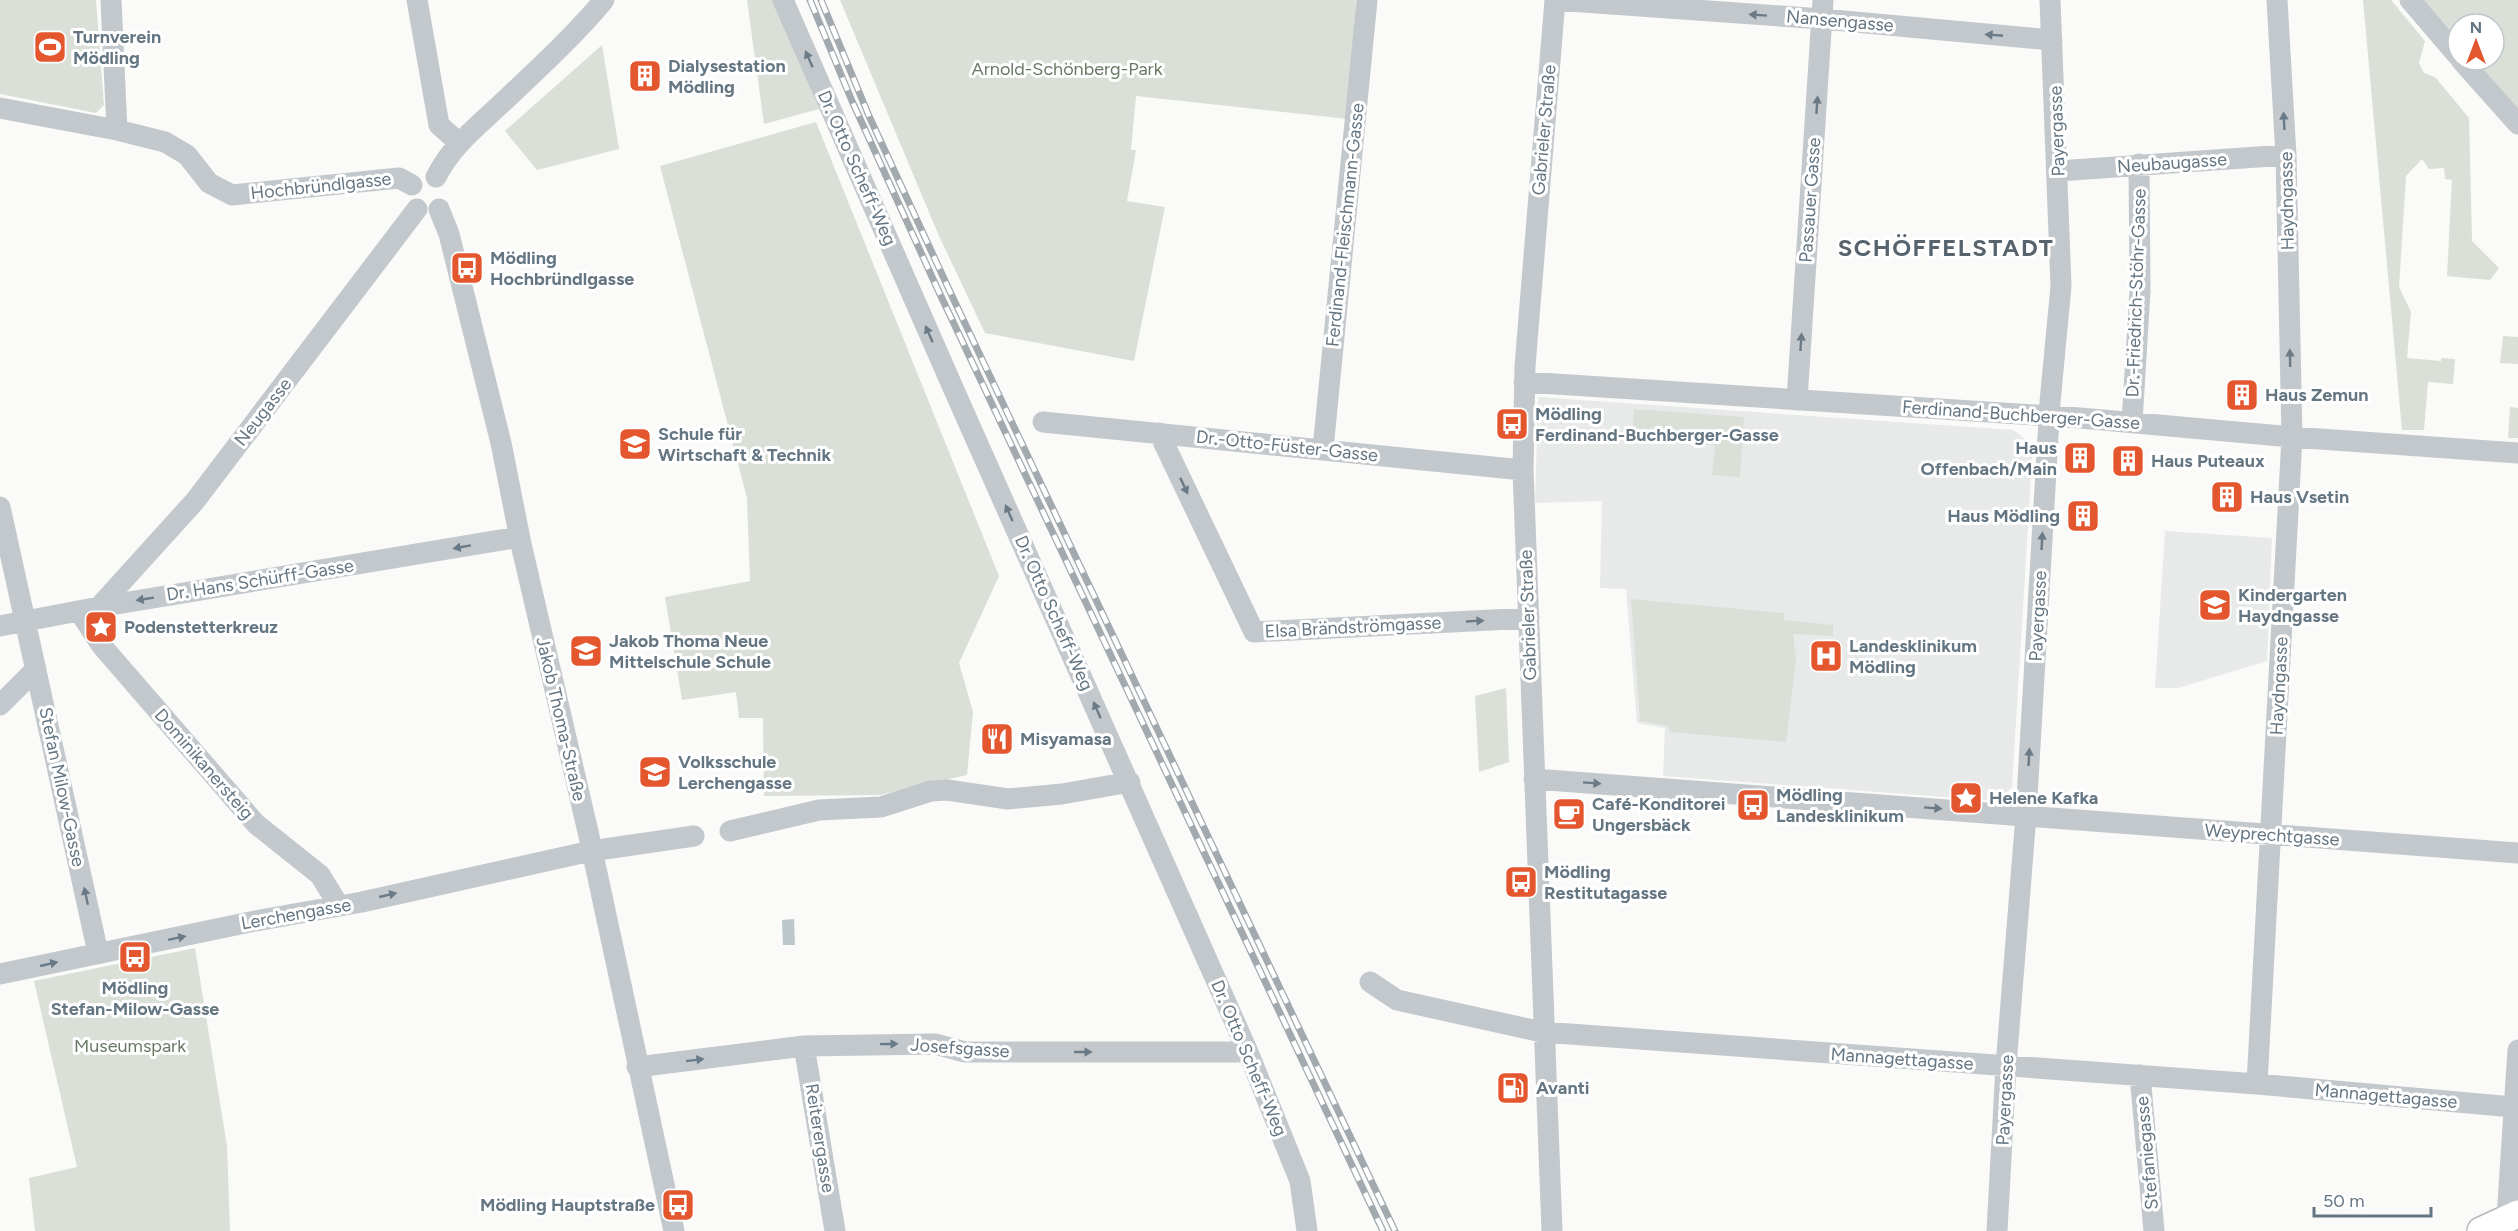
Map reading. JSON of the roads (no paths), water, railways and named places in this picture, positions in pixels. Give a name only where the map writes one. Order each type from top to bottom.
[{"type":"main road","points":[[2481,1231],[2513,1216]]},
{"type":"street","points":[[111,0],[117,130]]},
{"type":"street","points":[[417,0],[439,125],[458,142]]},
{"type":"street","points":[[436,177],[458,142],[503,102],[604,0]]},
{"type":"street","name":"Dr. Otto Scheff-Weg","points":[[783,0],[1248,1052],[1300,1181],[1307,1231]]},
{"type":"street","name":"Ferdinand-Fleischmann-Gasse","points":[[1323,449],[1367,0]]},
{"type":"street","name":"Nansengasse","points":[[1555,0],[1823,10],[2052,40]]},
{"type":"street","name":"Gabrieler Straße","points":[[1552,1231],[1542,1032],[1522,470],[1524,382],[1555,0]]},
{"type":"street","name":"Payergasse","points":[[1997,1231],[2006,1066],[2026,815],[2050,417],[2061,286],[2050,0]]},
{"type":"street","name":"Haydngasse","points":[[2257,1084],[2292,437],[2286,155],[2277,0]]},
{"type":"street","points":[[2410,0],[2446,42]]},
{"type":"street","name":"Passauer Gasse","points":[[1797,400],[1823,10]]},
{"type":"street","points":[[2472,72],[2518,124]]},
{"type":"street","name":"Hochbründlgasse","points":[[0,108],[117,130],[165,142],[187,155],[209,183],[232,195],[399,178],[412,185]]},
{"type":"street","name":"Neubaugasse","points":[[2058,171],[2286,155]]},
{"type":"street","name":"Dr.-Friedrich-Stöhr-Gasse","points":[[2132,422],[2140,291],[2139,164]]},
{"type":"street","points":[[420,177],[436,177],[444,184],[446,195],[428,209],[409,195],[412,185],[420,177]]},
{"type":"street","name":"Jakob Thoma-Straße","points":[[428,209],[449,234],[499,432],[519,537],[591,851],[674,1231]]},
{"type":"street","name":"Neugasse","points":[[89,609],[195,501],[428,209]]},
{"type":"street","name":"Ferdinand-Buchberger-Gasse","points":[[1524,382],[2132,422],[2292,437],[2518,453]]},
{"type":"street","name":"Dr.-Otto-Füster-Gasse","points":[[1047,422],[1522,470]]},
{"type":"street","name":"Elsa Brändströmgasse","points":[[1159,433],[1254,632],[1529,618]]},
{"type":"street","name":"Stefan Milow-Gasse","points":[[0,507],[99,953]]},
{"type":"street","name":"Dr. Hans Schürff-Gasse","points":[[0,626],[519,537]]},
{"type":"street","name":"Dominikanersteig","points":[[89,609],[102,646],[256,824],[320,875],[339,906]]},
{"type":"street","points":[[0,705],[36,669]]},
{"type":"street","name":"Weyprechtgasse","points":[[1533,779],[2518,853]]},
{"type":"street","points":[[730,831],[819,810],[881,807],[931,791],[947,790],[1008,799],[1062,794],[1130,782]]},
{"type":"street","name":"Lerchengasse","points":[[0,975],[250,922],[339,906],[591,851],[694,837]]},
{"type":"street","name":"Mannagettagasse","points":[[1370,982],[1397,1000],[1542,1032],[2257,1084],[2513,1107]]},
{"type":"street","name":"Josefsgasse","points":[[637,1067],[804,1046],[935,1044],[965,1052],[1248,1052]]},
{"type":"street","name":"Reiterergasse","points":[[804,1046],[835,1231]]},
{"type":"street","points":[[2513,1216],[2513,1107],[2518,1050]]},
{"type":"street","name":"Stefaniegasse","points":[[2140,1076],[2154,1231]]},
{"type":"railway","points":[[810,0],[852,101],[938,290],[1383,1231]]},
{"type":"railway","points":[[821,0],[869,116],[952,296],[1395,1231]]},
{"type":"place","name":"Turnverein Mödling","points":[[50,47]]},
{"type":"place","name":"Dialysestation Mödling","points":[[645,76]]},
{"type":"place","name":"Mödling Hochbründlgasse","points":[[467,268]]},
{"type":"place","name":"Haus Zemun","points":[[2242,395]]},
{"type":"place","name":"Mödling Ferdinand-Buchberger-Gasse","points":[[1512,424]]},
{"type":"place","name":"Schule für Wirtschaft & Technik","points":[[635,444]]},
{"type":"place","name":"Haus Offenbach/Main","points":[[2080,458]]},
{"type":"place","name":"Haus Puteaux","points":[[2128,461]]},
{"type":"place","name":"Haus Vsetin","points":[[2227,497]]},
{"type":"place","name":"Haus Mödling","points":[[2083,516]]},
{"type":"place","name":"Kindergarten Haydngasse","points":[[2215,605]]},
{"type":"place","name":"Podenstetterkreuz","points":[[101,627]]},
{"type":"place","name":"Jakob Thoma Neue Mittelschule Schule","points":[[586,651]]},
{"type":"place","name":"Landesklinikum Mödling","points":[[1826,656]]},
{"type":"place","name":"Misyamasa","points":[[997,739]]},
{"type":"place","name":"Volksschule Lerchengasse","points":[[655,772]]},
{"type":"place","name":"Helene Kafka","points":[[1966,798]]},
{"type":"place","name":"Mödling Landesklinikum","points":[[1753,805]]},
{"type":"place","name":"Café-Konditorei Ungersbäck","points":[[1569,814]]},
{"type":"place","name":"Mödling Restitutagasse","points":[[1521,882]]},
{"type":"place","name":"Mödling Stefan-Milow-Gasse","points":[[135,957]]},
{"type":"place","name":"Avanti","points":[[1513,1088]]},
{"type":"place","name":"Mödling Hauptstraße","points":[[678,1205]]},
{"type":"district","name":"SCHÖFFELSTADT","points":[[1946,248]]},
{"type":"park label","name":"Arnold-Schönberg-Park","points":[[1067,69]]},
{"type":"park label","name":"Museumspark","points":[[130,1046]]}]
